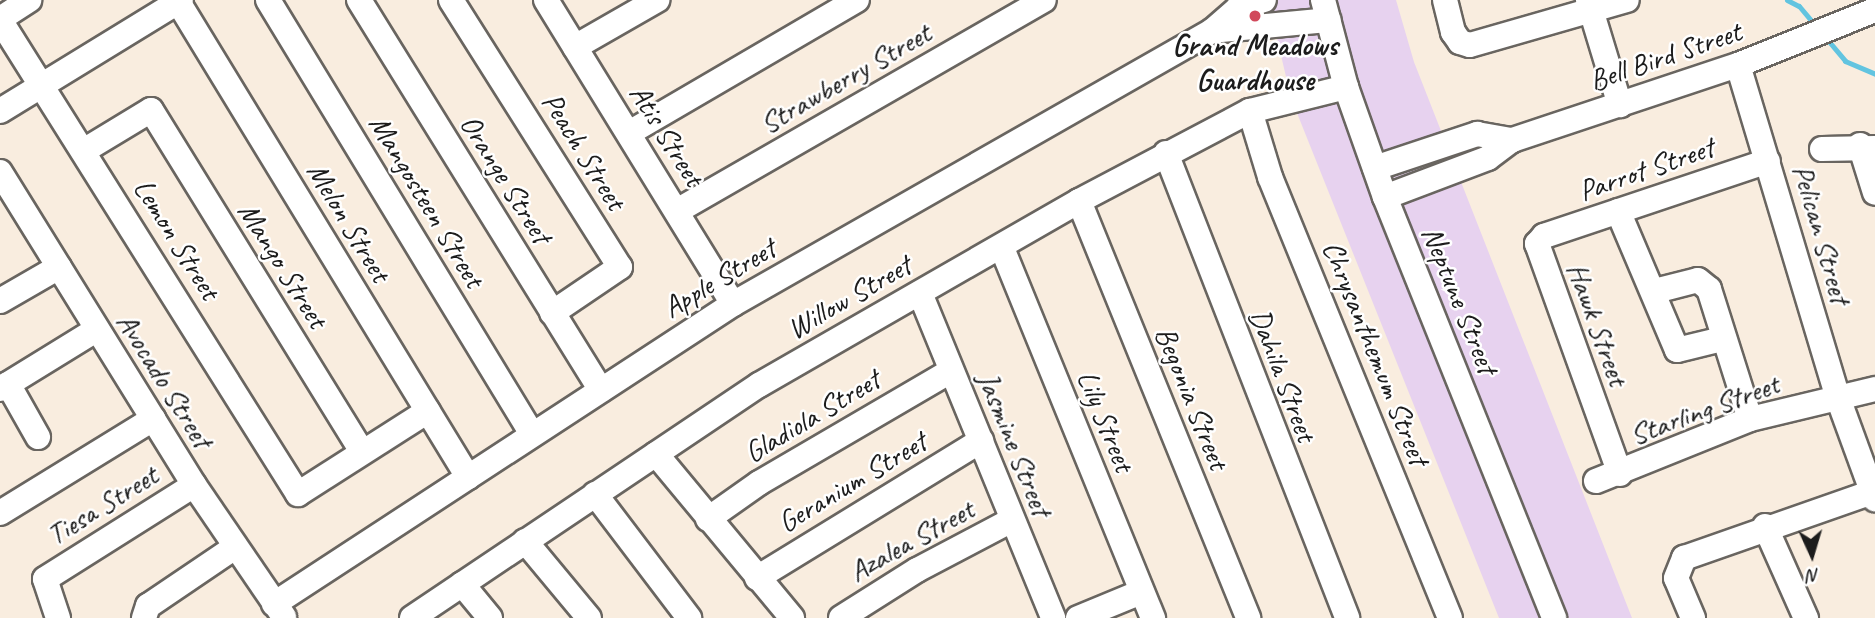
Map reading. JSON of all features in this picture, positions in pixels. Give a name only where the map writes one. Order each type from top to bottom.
[{"type":"street","points":[[0,20],[29,0]]},
{"type":"street","name":"Mangosteen Street","points":[[268,0],[532,434]]},
{"type":"street","name":"Orange Street","points":[[359,0],[601,390]]},
{"type":"street","name":"Peach Street","points":[[451,0],[620,267],[552,313]]},
{"type":"street","name":"Atis Street","points":[[546,0],[733,304]]},
{"type":"street","points":[[575,47],[657,0]]},
{"type":"street","points":[[629,133],[857,0]]},
{"type":"street","name":"Strawberry Street","points":[[677,211],[1044,0]]},
{"type":"street","name":"Apple Street","points":[[279,611],[468,477],[733,304],[1212,31],[1238,8],[1264,0]]},
{"type":"street","points":[[1445,0],[1453,32],[1460,42],[1470,45],[1590,7],[1627,0]]},
{"type":"street","points":[[0,111],[179,1]]},
{"type":"street","name":"Melon Street","points":[[179,1],[468,477]]},
{"type":"street","points":[[1590,7],[1620,105]]},
{"type":"street","name":"Apple Street","points":[[1212,31],[1326,10]]},
{"type":"street","name":"Neptune Street","points":[[1326,10],[1346,87],[1385,197],[1553,618]]},
{"type":"street","name":"Bell Bird Street","points":[[1385,197],[1488,158],[1512,140],[1738,65],[1875,10]]},
{"type":"street","name":"Lemon Street","points":[[0,20],[85,150],[298,494],[362,452]]},
{"type":"street","name":"Pelican Street","points":[[1738,65],[1838,398],[1874,494]]},
{"type":"street","name":"Willow Street","points":[[412,618],[759,385],[1002,248],[1079,201],[1166,152],[1250,111],[1346,87]]},
{"type":"street","name":"Mango Street","points":[[85,150],[151,110],[362,452]]},
{"type":"street","name":"Chrysanthemum Street","points":[[1250,111],[1270,177],[1450,618]]},
{"type":"street","name":"Bell Bird Street","points":[[1375,168],[1477,134],[1512,140]]},
{"type":"street","points":[[1822,149],[1867,146],[1875,193]]},
{"type":"street","name":"Dahila Street","points":[[1166,152],[1347,618]]},
{"type":"street","name":"Parrot Street","points":[[1544,236],[1768,161]]},
{"type":"street","name":"Avocado Street","points":[[0,172],[8,204],[59,267],[194,485],[279,611]]},
{"type":"street","name":"Begonia Street","points":[[1079,201],[1248,618]]},
{"type":"street","points":[[1618,212],[1656,291],[1677,349],[1722,339]]},
{"type":"street","name":"Hawk Street","points":[[1544,236],[1537,244],[1539,254],[1620,474]]},
{"type":"street","name":"Lily Street","points":[[1002,248],[1153,618]]},
{"type":"street","points":[[0,301],[59,267]]},
{"type":"street","points":[[1656,291],[1704,282],[1750,419]]},
{"type":"street","name":"Jasmine Street","points":[[920,293],[1054,618]]},
{"type":"street","points":[[38,437],[4,386],[96,330]]},
{"type":"street","name":"Gladiola Street","points":[[708,519],[779,471],[951,370]]},
{"type":"street","name":"Starling Street","points":[[1596,481],[1620,474],[1750,419],[1875,388]]},
{"type":"street","points":[[362,452],[428,411]]},
{"type":"street","points":[[0,513],[153,419]]},
{"type":"street","name":"Geranium Street","points":[[757,578],[981,441]]},
{"type":"street","points":[[656,454],[792,618]]},
{"type":"street","name":"Tiesa Street","points":[[58,618],[46,579],[194,485]]},
{"type":"street","points":[[595,494],[689,618]]},
{"type":"street","points":[[1693,618],[1676,579],[1684,558],[1765,526],[1874,494]]},
{"type":"street","name":"Azalea Street","points":[[841,618],[917,570],[1012,520]]},
{"type":"street","points":[[1765,526],[1806,618]]},
{"type":"street","points":[[525,541],[589,618]]},
{"type":"street","points":[[144,617],[148,606],[235,547]]},
{"type":"street","points":[[462,584],[490,618]]},
{"type":"street","points":[[1078,618],[1142,592]]},
{"type":"shaded area","points":[[1268,0],[1396,0],[1414,62],[1632,618],[1499,618],[1291,98]]},
{"type":"waterway","points":[[1787,0],[1799,6],[1815,25]]},
{"type":"waterway","points":[[1826,38],[1845,61],[1875,74]]},
{"type":"place","name":"Grand Meadows Guardhouse","points":[[1255,16]]}]
